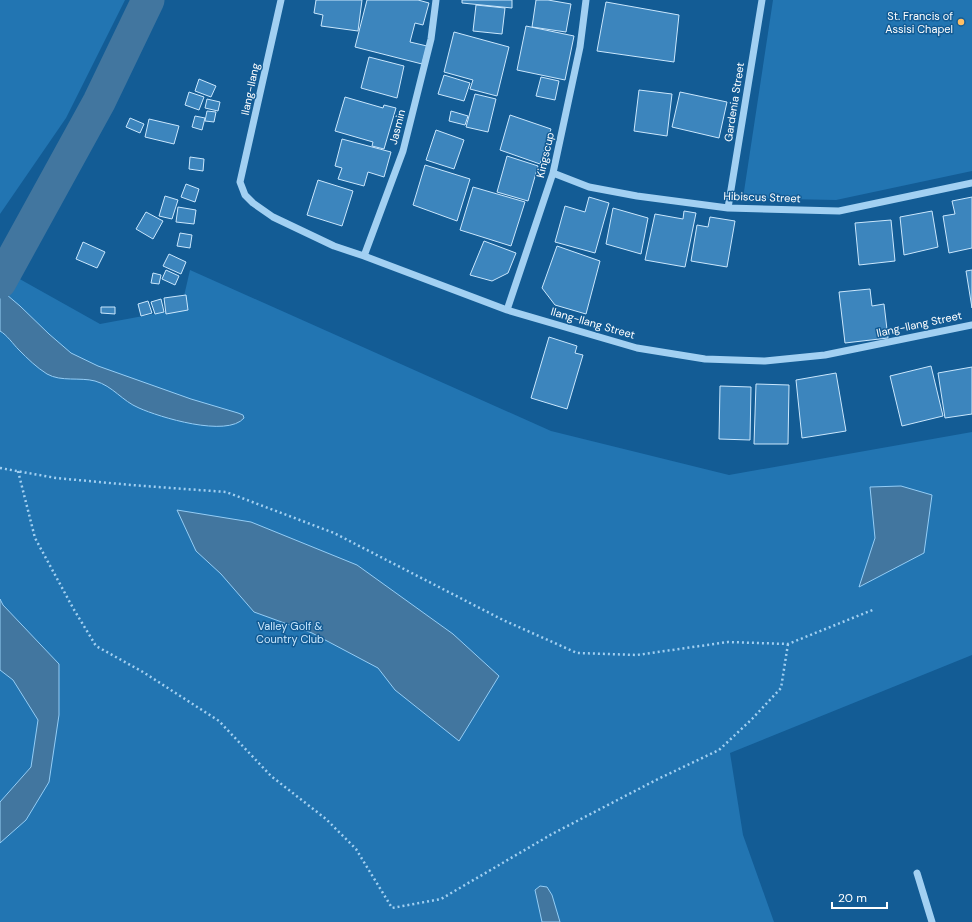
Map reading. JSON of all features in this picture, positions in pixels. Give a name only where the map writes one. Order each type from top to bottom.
[{"type":"street","name":"Ilang-Ilang","points":[[240,182],[281,0]]},
{"type":"street","name":"Jasmin","points":[[364,256],[403,151],[431,39],[436,0]]},
{"type":"street","name":"Kingscup","points":[[507,310],[553,173],[580,46],[586,0]]},
{"type":"street","name":"Gardenia Street","points":[[728,208],[762,0]]},
{"type":"street","name":"Hibiscus Street","points":[[553,173],[588,187],[637,196],[728,208],[839,211],[972,183]]},
{"type":"street","name":"Ilang-Ilang Street","points":[[240,182],[245,195],[253,203],[273,217],[334,246],[507,310],[637,348],[705,359],[765,361],[825,355],[972,324]]},
{"type":"street","points":[[917,873],[932,922]]},
{"type":"path","points":[[0,468],[56,478],[226,492],[334,533],[503,620],[577,653],[637,655],[728,642],[788,644],[875,609]]},
{"type":"path","points":[[18,471],[35,538],[73,608],[96,646],[143,672],[219,721],[271,776],[326,819],[356,849],[392,908],[441,899],[552,834],[658,779],[719,750],[752,719],[781,688],[788,644]]},
{"type":"green space","points":[[0,0],[125,0],[66,118],[0,214]]},
{"type":"green space","points":[[773,0],[972,0],[972,171],[836,200],[743,198]]},
{"type":"green space","name":"Valley Golf & Country Club","points":[[0,268],[100,324],[181,309],[190,270],[551,431],[729,475],[972,432],[972,655],[730,753],[743,835],[774,922],[0,922]]},
{"type":"shaded area","points":[[0,289],[71,353],[98,366],[191,399],[238,413],[243,415],[244,418],[235,424],[223,426],[193,424],[161,416],[139,408],[127,402],[101,383],[83,379],[58,378],[47,374],[29,360],[8,337],[0,331]]},
{"type":"shaded area","points":[[901,486],[932,495],[924,553],[859,587],[875,538],[870,487]]},
{"type":"shaded area","points":[[177,510],[251,522],[357,565],[453,634],[499,676],[459,741],[395,690],[378,668],[312,633],[254,612],[221,574],[196,551]]},
{"type":"shaded area","points":[[0,599],[3,605],[59,664],[59,715],[49,782],[26,820],[0,843],[0,802],[31,767],[38,720],[13,680],[0,670]]},
{"type":"shaded area","points":[[540,886],[547,887],[552,895],[560,922],[542,922],[535,890]]},
{"type":"building","points":[[316,0],[362,0],[358,31],[321,26],[323,15],[314,13]]},
{"type":"building","points":[[367,0],[418,0],[429,3],[423,25],[415,23],[410,42],[427,46],[422,64],[355,47]]},
{"type":"building","points":[[462,0],[512,0],[512,8],[462,3]]},
{"type":"building","points":[[536,0],[548,0],[571,4],[566,32],[532,27]]},
{"type":"building","points":[[606,2],[679,15],[674,62],[597,51]]},
{"type":"building","points":[[476,5],[505,8],[502,34],[473,31]]},
{"type":"building","points":[[526,26],[574,36],[565,80],[517,70]]},
{"type":"building","points":[[454,32],[509,47],[497,96],[470,89],[473,80],[444,72]]},
{"type":"building","points":[[369,57],[404,66],[397,98],[361,88]]},
{"type":"building","points":[[444,75],[470,83],[464,101],[438,94]]},
{"type":"building","points":[[541,77],[559,81],[555,100],[536,96]]},
{"type":"building","points":[[199,79],[216,86],[211,97],[195,91]]},
{"type":"building","points":[[639,90],[672,94],[667,136],[634,131]]},
{"type":"building","points":[[189,92],[204,97],[199,110],[185,105]]},
{"type":"building","points":[[680,92],[727,102],[719,138],[672,127]]},
{"type":"building","points":[[475,94],[496,99],[488,132],[466,127]]},
{"type":"building","points":[[345,97],[383,108],[384,105],[396,108],[384,149],[372,146],[373,142],[335,131]]},
{"type":"building","points":[[207,99],[220,102],[218,111],[205,108]]},
{"type":"building","points":[[207,111],[216,112],[214,122],[205,121]]},
{"type":"building","points":[[451,111],[468,116],[465,125],[449,121]]},
{"type":"building","points":[[510,115],[551,129],[540,164],[500,150]]},
{"type":"building","points":[[195,116],[205,118],[202,130],[192,127]]},
{"type":"building","points":[[130,118],[144,124],[140,133],[126,127]]},
{"type":"building","points":[[149,119],[179,126],[174,144],[145,137]]},
{"type":"building","points":[[436,130],[464,140],[454,169],[426,160]]},
{"type":"building","points":[[342,139],[391,152],[384,177],[368,172],[364,186],[338,179],[342,168],[335,166]]},
{"type":"building","points":[[507,156],[538,166],[528,201],[497,192]]},
{"type":"building","points":[[190,157],[204,159],[203,171],[189,169]]},
{"type":"building","points":[[425,165],[470,179],[457,221],[413,205]]},
{"type":"building","points":[[318,180],[353,191],[342,226],[307,215]]},
{"type":"building","points":[[186,184],[199,189],[195,202],[181,197]]},
{"type":"building","points":[[473,187],[525,202],[511,246],[460,230]]},
{"type":"building","points":[[165,196],[178,200],[172,219],[159,216]]},
{"type":"building","points":[[589,197],[609,203],[595,253],[555,242],[565,206],[585,212]]},
{"type":"building","points":[[972,197],[972,248],[949,253],[943,216],[955,214],[952,201]]},
{"type":"building","points":[[178,207],[196,210],[194,224],[176,222]]},
{"type":"building","points":[[613,208],[648,218],[641,254],[606,244]]},
{"type":"building","points":[[684,211],[696,213],[685,267],[645,260],[655,214],[683,219]]},
{"type":"building","points":[[932,211],[938,247],[904,255],[900,217]]},
{"type":"building","points":[[146,212],[163,221],[153,239],[136,229]]},
{"type":"building","points":[[710,217],[735,221],[727,267],[691,261],[697,225],[708,227]]},
{"type":"building","points":[[891,220],[895,261],[859,265],[855,223]]},
{"type":"building","points":[[180,233],[192,235],[190,248],[177,246]]},
{"type":"building","points":[[484,241],[516,253],[508,273],[492,281],[470,275]]},
{"type":"building","points":[[83,242],[105,252],[97,268],[76,259]]},
{"type":"building","points":[[557,246],[600,261],[586,314],[555,305],[542,288]]},
{"type":"building","points":[[169,254],[186,262],[181,274],[163,266]]},
{"type":"building","points":[[166,270],[179,276],[175,285],[162,279]]},
{"type":"building","points":[[972,270],[972,308],[966,271]]},
{"type":"building","points":[[153,273],[161,275],[159,284],[151,283]]},
{"type":"building","points":[[870,289],[872,306],[884,304],[888,338],[845,343],[839,292]]},
{"type":"building","points":[[186,295],[188,310],[166,314],[164,298]]},
{"type":"building","points":[[161,299],[164,312],[155,314],[151,302]]},
{"type":"building","points":[[148,301],[152,313],[141,316],[138,304]]},
{"type":"building","points":[[101,307],[115,307],[115,314],[101,313]]},
{"type":"building","points":[[549,337],[577,346],[575,353],[583,355],[567,409],[531,398]]},
{"type":"building","points":[[931,366],[943,416],[902,426],[890,376]]},
{"type":"building","points":[[972,367],[972,414],[945,418],[938,373]]},
{"type":"building","points":[[836,373],[846,431],[802,438],[796,380]]},
{"type":"building","points":[[756,384],[789,385],[788,444],[754,444]]},
{"type":"building","points":[[720,386],[751,387],[750,440],[719,439]]},
{"type":"waterway","points":[[0,282],[99,102],[148,0]]},
{"type":"place","name":"St. Francis of Assisi Chapel","points":[[961,22]]}]
